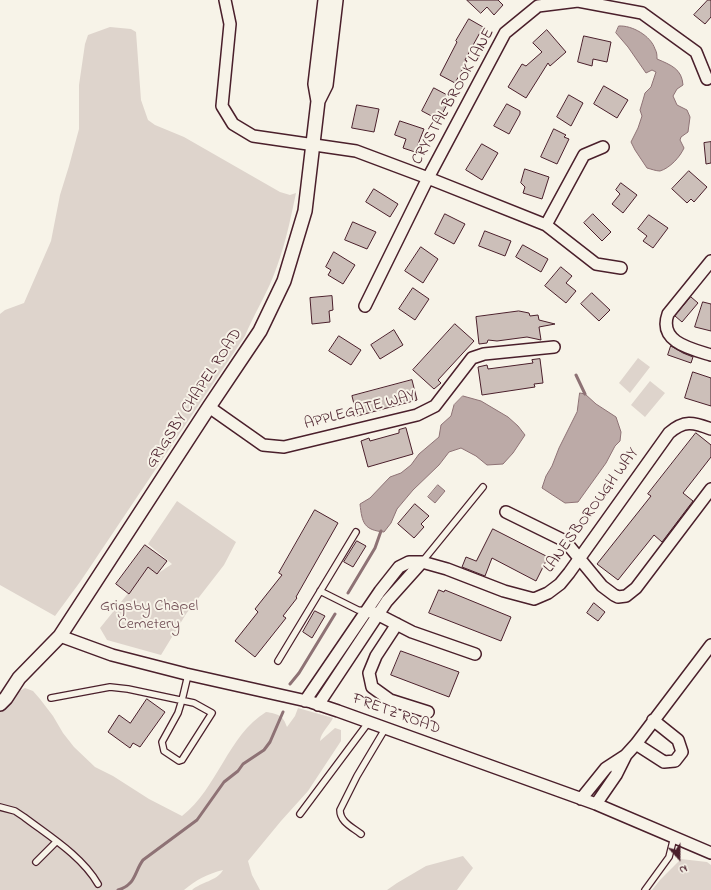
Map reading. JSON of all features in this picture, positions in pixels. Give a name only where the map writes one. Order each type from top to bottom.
[{"type":"street","points":[[224,0],[230,24],[222,106],[233,124],[253,136],[313,146],[356,151],[546,225],[596,264],[621,268]]},
{"type":"street","name":"GRIGSBY CHAPEL ROAD","points":[[318,102],[314,84],[325,0]]},
{"type":"street","name":"GRIGSBY CHAPEL ROAD","points":[[0,704],[6,698],[19,678],[60,636],[260,331],[284,281],[305,211],[318,102],[326,85],[336,0]]},
{"type":"street","name":"CRYSTAL BROOK LANE","points":[[365,306],[428,178],[505,33],[538,6],[578,2],[642,13],[696,52],[707,79]]},
{"type":"street","points":[[546,225],[584,155],[603,147]]},
{"type":"street","points":[[711,261],[668,314],[666,322],[666,328],[670,336],[677,342],[711,355]]},
{"type":"street","points":[[700,274],[711,278]]},
{"type":"street","name":"APPLEGATE WAY","points":[[209,407],[263,445],[284,447],[417,415],[435,406],[472,358],[484,354],[554,347]]},
{"type":"street","name":"LANESBOROUGH WAY","points":[[305,701],[380,590],[399,566],[409,562],[422,562],[447,569],[504,591],[534,598],[548,593],[560,584],[669,433],[678,426],[686,423],[704,426],[711,429]]},
{"type":"street","points":[[506,512],[565,540],[607,591],[618,597],[626,596],[636,588],[711,489]]},
{"type":"street","points":[[318,705],[377,614],[422,562]]},
{"type":"street","points":[[366,611],[377,614],[412,632],[475,654]]},
{"type":"street","points":[[397,624],[376,656],[369,673],[372,687],[390,700],[428,712]]},
{"type":"street","name":"FRETZ ROAD","points":[[60,636],[112,655],[188,675],[318,705],[596,804],[711,853]]},
{"type":"street","points":[[581,799],[606,768],[626,755],[636,744],[711,645]]},
{"type":"street","points":[[336,656],[346,663]]},
{"type":"street","name":"GRIGSBY CHAPEL ROAD","points":[[0,688],[19,678]]},
{"type":"street","points":[[636,744],[664,762],[675,761],[682,752],[678,740],[653,720]]},
{"type":"street","points":[[596,804],[616,775],[626,755]]},
{"type":"lane","points":[[422,562],[484,487]]},
{"type":"lane","points":[[278,662],[356,532]]},
{"type":"lane","points":[[320,591],[358,610],[366,611]]},
{"type":"lane","points":[[51,698],[110,687],[128,689],[182,700],[212,713],[182,760],[179,761],[164,751],[162,742],[178,713],[182,700],[188,675]]},
{"type":"lane","points":[[300,814],[368,723]]},
{"type":"lane","points":[[361,834],[344,821],[340,814],[340,810],[357,776],[385,729]]},
{"type":"lane","points":[[0,807],[24,816],[85,866],[98,884]]},
{"type":"lane","points":[[645,890],[669,857],[674,837]]},
{"type":"lane","points":[[36,862],[56,842]]},
{"type":"green space","points":[[110,27],[131,29],[136,32],[141,100],[148,120],[155,125],[184,137],[280,192],[290,195],[296,193],[277,267],[245,336],[80,582],[55,616],[0,585],[0,314],[5,310],[24,303],[51,241],[60,195],[79,129],[79,85],[85,44],[88,35]]},
{"type":"green space","points":[[638,358],[650,367],[630,393],[619,383]]},
{"type":"green space","points":[[650,381],[665,393],[645,417],[631,405]]},
{"type":"green space","name":"Grigsby Chapel Cemetery","points":[[177,501],[236,542],[224,565],[186,614],[161,655],[107,640],[100,628],[142,576],[144,564],[157,574],[172,564],[148,544]]},
{"type":"green space","points":[[25,688],[33,691],[53,716],[63,733],[74,747],[95,767],[113,776],[149,799],[182,816],[205,791],[242,734],[253,722],[266,712],[280,716],[284,720],[287,727],[295,716],[298,708],[333,718],[323,732],[320,741],[335,728],[341,730],[341,741],[308,791],[248,861],[252,875],[260,890],[192,890],[217,877],[223,870],[202,878],[184,890],[0,890],[0,710],[18,692]]},
{"type":"green space","points":[[463,856],[473,868],[457,890],[387,890],[426,866]]},
{"type":"green space","points":[[681,859],[707,862],[711,865],[711,890],[652,890]]},
{"type":"shaded area","points":[[619,26],[635,29],[650,40],[656,51],[657,59],[675,68],[682,80],[683,85],[677,89],[673,96],[677,105],[687,110],[690,117],[688,132],[681,137],[680,140],[684,148],[680,155],[664,170],[660,171],[647,168],[631,142],[642,116],[640,110],[645,93],[651,87],[656,72],[652,70],[646,73],[616,33]]},
{"type":"shaded area","points":[[580,393],[585,394],[596,404],[616,417],[621,432],[620,441],[615,446],[606,463],[578,502],[565,503],[542,488],[546,476],[577,412]]},
{"type":"shaded area","points":[[463,396],[481,401],[508,417],[518,426],[525,435],[513,453],[503,464],[487,465],[476,456],[461,448],[449,452],[439,465],[413,490],[397,509],[391,523],[384,532],[368,527],[363,521],[360,504],[370,498],[390,477],[401,473],[411,465],[419,454],[439,437],[441,425],[451,416],[454,405]]},
{"type":"shaded area","points":[[438,485],[445,491],[435,503],[428,497]]},
{"type":"building","points":[[467,0],[498,0],[503,5],[494,15],[487,7],[481,13]]},
{"type":"building","points":[[708,0],[711,0],[711,17],[705,24],[694,15]]},
{"type":"building","points":[[469,19],[483,27],[465,60],[467,61],[455,83],[440,75],[457,42],[456,41]]},
{"type":"building","points":[[547,30],[566,52],[550,66],[548,63],[526,98],[508,87],[522,64],[526,66],[542,52],[533,43]]},
{"type":"building","points":[[584,36],[611,42],[607,62],[593,59],[592,66],[578,62]]},
{"type":"building","points":[[604,86],[628,100],[617,118],[594,104]]},
{"type":"building","points":[[434,88],[451,97],[439,120],[422,111]]},
{"type":"building","points":[[569,95],[583,103],[571,126],[557,117]]},
{"type":"building","points":[[507,104],[520,111],[520,114],[509,134],[494,126]]},
{"type":"building","points":[[357,105],[379,109],[374,132],[352,128]]},
{"type":"building","points":[[400,121],[424,129],[415,152],[403,148],[406,139],[395,135]]},
{"type":"building","points":[[554,129],[566,135],[564,137],[569,139],[557,164],[541,157]]},
{"type":"building","points":[[711,142],[711,163],[706,164],[704,143]]},
{"type":"building","points":[[482,144],[498,153],[482,180],[466,170]]},
{"type":"building","points":[[525,169],[549,177],[542,199],[523,193],[525,187],[521,183]]},
{"type":"building","points":[[689,171],[707,187],[694,202],[691,199],[687,203],[672,189]]},
{"type":"building","points":[[621,183],[637,195],[623,213],[612,204],[620,194],[616,190]]},
{"type":"building","points":[[374,189],[398,204],[390,217],[366,202]]},
{"type":"building","points":[[445,214],[465,224],[454,244],[435,234]]},
{"type":"building","points":[[593,214],[611,232],[602,241],[584,223]]},
{"type":"building","points":[[649,215],[668,228],[653,248],[643,241],[647,236],[638,229]]},
{"type":"building","points":[[353,222],[376,232],[367,249],[345,240]]},
{"type":"building","points":[[485,231],[511,241],[505,256],[479,246]]},
{"type":"building","points":[[523,245],[548,259],[541,272],[516,257]]},
{"type":"building","points":[[421,247],[438,259],[423,283],[405,271]]},
{"type":"building","points":[[334,252],[355,265],[343,284],[328,275],[331,270],[326,267]]},
{"type":"building","points":[[561,267],[572,276],[566,283],[576,291],[566,303],[545,286]]},
{"type":"building","points":[[413,288],[429,299],[415,320],[399,309]]},
{"type":"building","points":[[592,293],[610,310],[599,321],[581,304]]},
{"type":"building","points":[[332,296],[333,310],[329,311],[330,322],[312,324],[310,298]]},
{"type":"building","points":[[691,297],[698,303],[682,322],[675,316]]},
{"type":"building","points":[[703,302],[711,304],[711,331],[695,327]]},
{"type":"building","points":[[519,311],[529,313],[530,316],[538,315],[539,320],[555,324],[539,327],[541,340],[527,337],[497,341],[488,340],[487,343],[479,344],[476,317]]},
{"type":"building","points":[[455,324],[474,341],[438,380],[441,383],[434,389],[413,370]]},
{"type":"building","points":[[394,330],[403,345],[380,359],[371,345]]},
{"type":"building","points":[[339,336],[361,350],[351,365],[329,351]]},
{"type":"building","points":[[671,346],[693,357],[691,363],[668,355]]},
{"type":"building","points":[[540,359],[543,383],[534,384],[535,387],[482,395],[478,367],[487,365],[488,369],[533,363],[532,360]]},
{"type":"building","points":[[693,372],[711,378],[711,406],[685,398]]},
{"type":"building","points":[[412,380],[417,400],[357,416],[352,396]]},
{"type":"building","points":[[406,428],[413,454],[368,467],[361,441],[369,438],[370,441],[399,433],[399,430]]},
{"type":"building","points":[[696,433],[711,445],[711,457],[683,493],[693,501],[662,542],[654,535],[618,580],[597,564],[651,496],[648,494]]},
{"type":"building","points":[[415,504],[429,516],[421,524],[424,527],[414,538],[398,524]]},
{"type":"building","points":[[315,510],[338,523],[296,597],[297,598],[283,616],[286,618],[255,657],[235,641],[258,612],[255,609],[282,575],[279,573]]},
{"type":"building","points":[[493,529],[548,557],[536,581],[492,558],[485,576],[462,567],[466,557],[476,561]]},
{"type":"building","points":[[357,541],[366,546],[353,567],[344,562]]},
{"type":"building","points":[[145,545],[167,561],[157,574],[148,567],[129,594],[116,584]]},
{"type":"building","points":[[439,590],[444,592],[445,590],[511,617],[501,641],[429,613]]},
{"type":"building","points":[[594,603],[605,612],[598,621],[587,613]]},
{"type":"building","points":[[315,611],[325,616],[312,638],[303,632]]},
{"type":"building","points":[[401,651],[459,672],[449,697],[391,675]]},
{"type":"building","points":[[147,699],[165,712],[140,747],[133,743],[130,748],[108,732],[119,715],[130,723]]},
{"type":"waterway","points":[[576,375],[585,394]]},
{"type":"waterway","points":[[348,593],[375,548],[381,531]]},
{"type":"waterway","points":[[290,684],[299,673],[335,614]]},
{"type":"waterway","points":[[118,890],[124,888],[134,878],[143,860],[197,820],[224,782],[238,771],[243,764],[264,750],[270,742],[283,712]]}]
